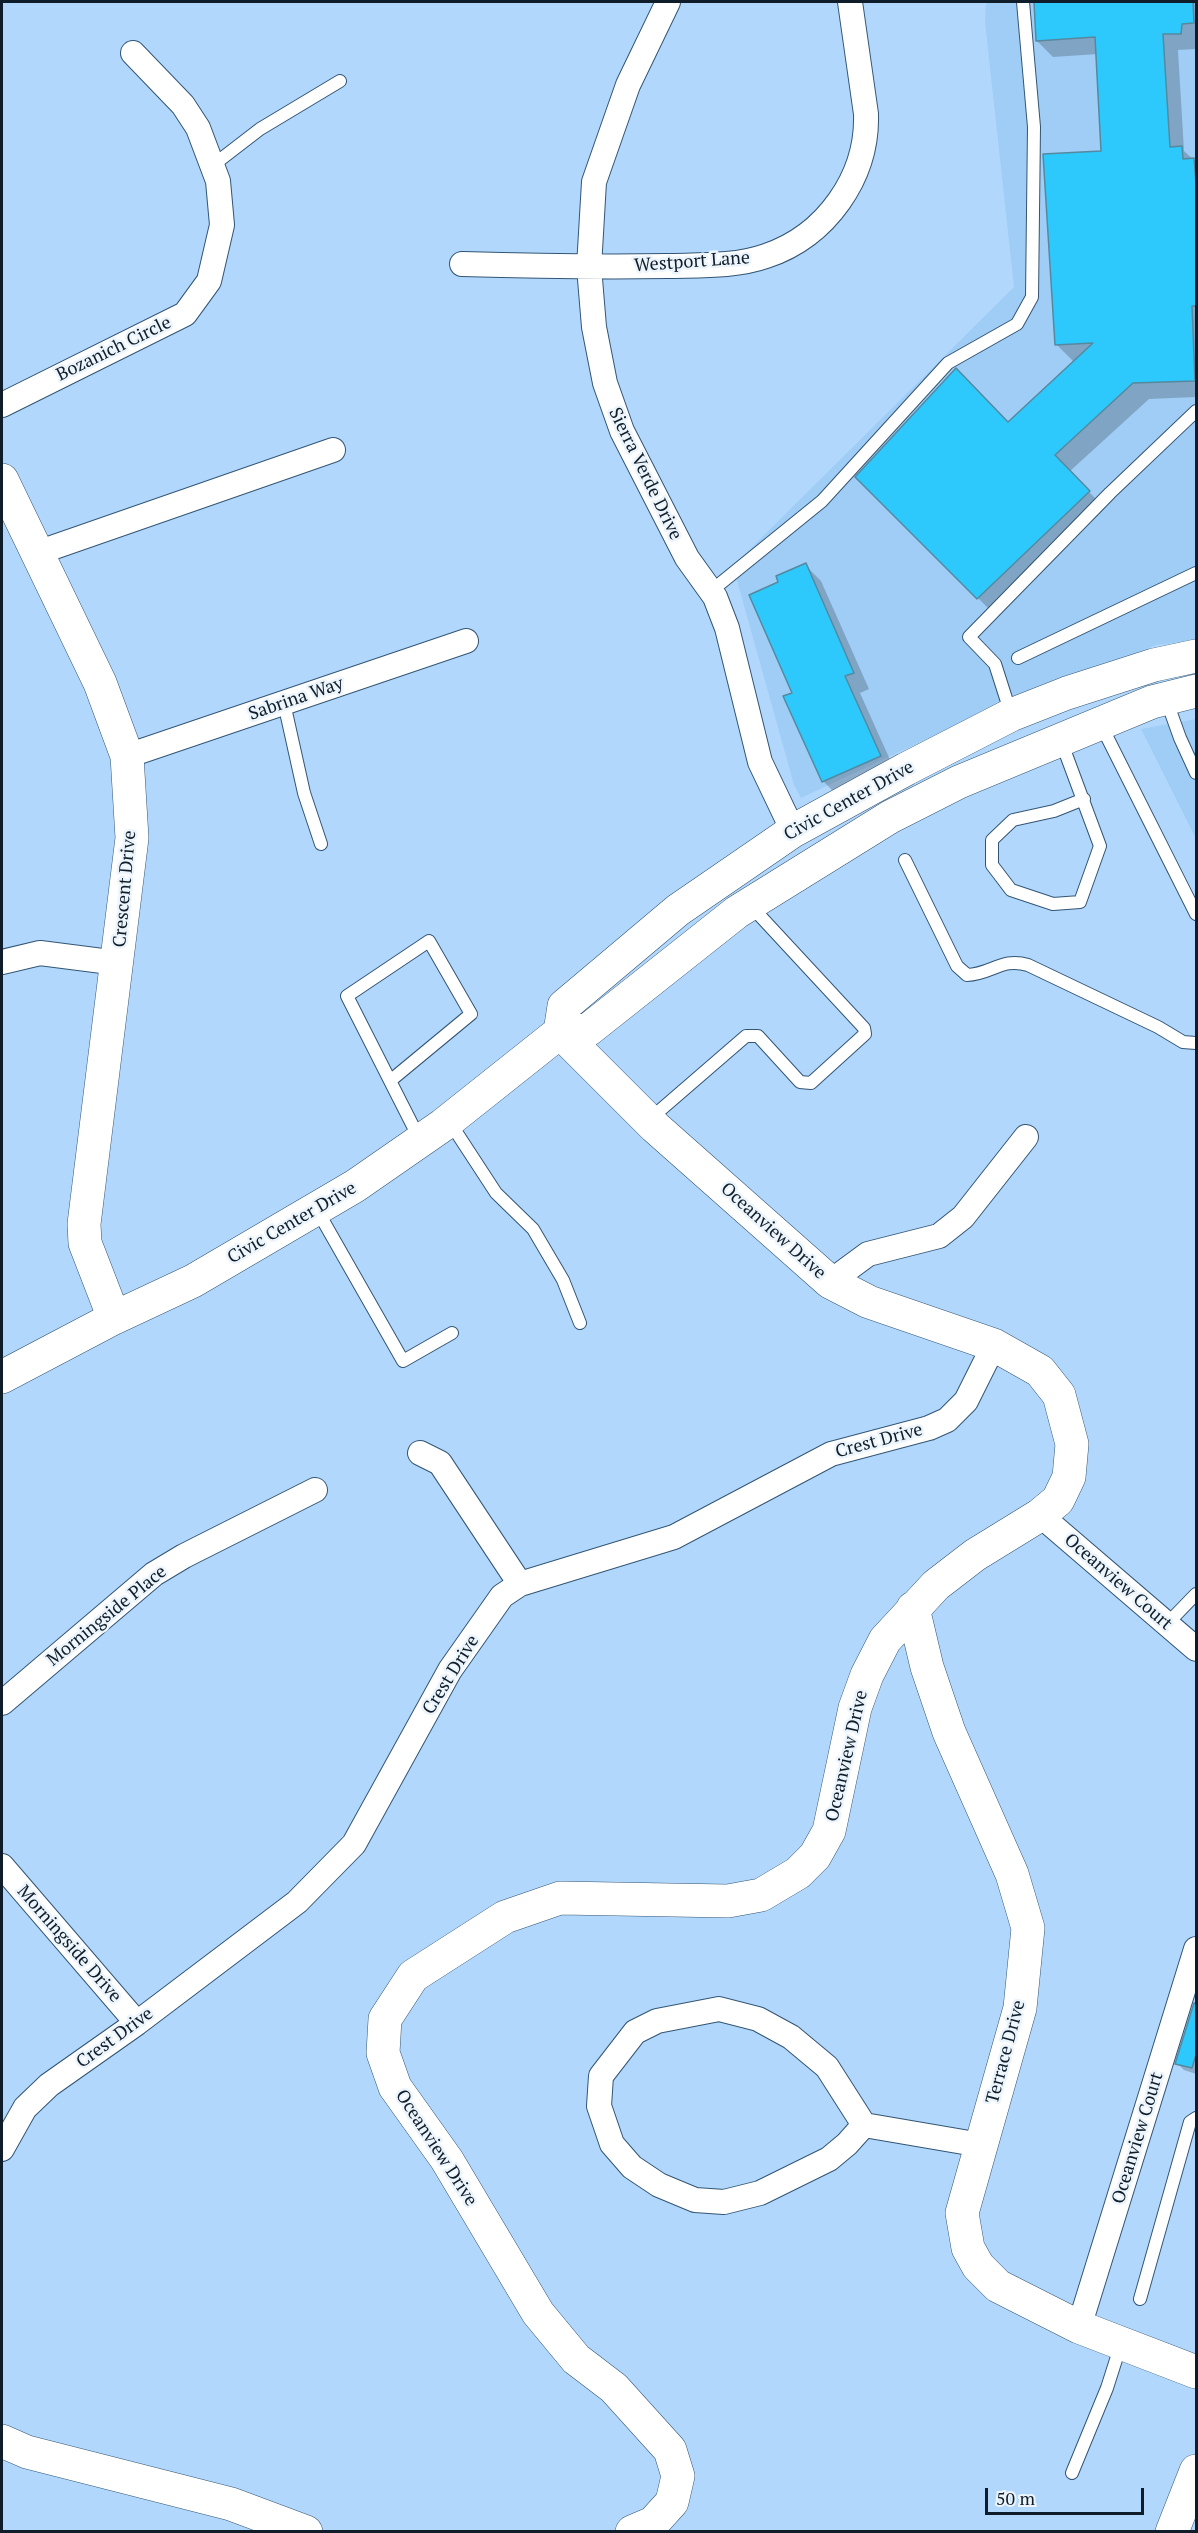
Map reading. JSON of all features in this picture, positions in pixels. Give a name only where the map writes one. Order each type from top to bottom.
[{"type":"street","name":"Sierra Verde Drive","points":[[668,2],[628,85],[594,182],[589,267],[594,327],[612,406],[632,452],[687,558],[711,591],[727,628],[760,762],[793,831]]},
{"type":"street","name":"Westport Lane","points":[[462,264],[589,267],[720,264],[764,257],[791,246],[809,235],[830,213],[850,185],[864,149],[867,133],[850,2]]},
{"type":"street","name":"Bozanich Circle","points":[[2,405],[185,314],[209,280],[222,225],[218,181],[198,128],[183,105],[133,53]]},
{"type":"street","points":[[22,542],[333,450]]},
{"type":"street","name":"Crescent Drive","points":[[2,480],[22,542],[100,683],[127,756],[132,838],[84,1224],[85,1244],[114,1318]]},
{"type":"street","name":"Sabrina Way","points":[[127,756],[466,641]]},
{"type":"street","name":"Civic Center Drive","points":[[560,1032],[564,1006],[678,910],[793,831],[1011,715],[1067,693],[1154,666],[1197,656]]},
{"type":"street","name":"Civic Center Drive","points":[[2,1377],[114,1318],[193,1281],[355,1186],[449,1120],[560,1032],[588,1030],[743,908],[890,817],[959,782],[1060,740],[1181,695]]},
{"type":"street","points":[[743,908],[752,889],[787,865],[793,855],[793,831]]},
{"type":"street","points":[[2,962],[40,953],[118,963]]},
{"type":"street","name":"Oceanview Drive","points":[[560,1032],[649,1120],[830,1282],[869,1302],[994,1345],[1040,1371],[1059,1395],[1072,1444],[1069,1476],[1058,1500],[1040,1515],[975,1555],[936,1585],[885,1640],[867,1675],[855,1708],[829,1832],[815,1857],[798,1873],[761,1895],[728,1901],[560,1898],[505,1917],[413,1976],[385,2019],[383,2053],[395,2087],[447,2160],[538,2313],[576,2359],[614,2388],[670,2450],[678,2476],[672,2502],[653,2523],[632,2532]]},
{"type":"street","points":[[830,1282],[868,1254],[939,1236],[963,1216],[1026,1137]]},
{"type":"street","name":"Crest Drive","points":[[2,2149],[25,2108],[49,2085],[138,2023],[297,1902],[354,1844],[450,1670],[502,1596],[520,1584],[674,1537],[831,1454],[929,1428],[947,1420],[966,1401],[994,1345]]},
{"type":"street","points":[[420,1454],[440,1463],[520,1584]]},
{"type":"street","name":"Morningside Place","points":[[2,1703],[154,1574],[184,1556],[315,1490]]},
{"type":"street","name":"Oceanview Court","points":[[1040,1515],[1197,1649]]},
{"type":"street","name":"Terrace Drive","points":[[914,1608],[927,1667],[949,1732],[1012,1874],[1028,1928],[1020,2008],[962,2213],[968,2248],[978,2266],[998,2286],[1079,2326],[1197,2372]]},
{"type":"street","name":"Morningside Drive","points":[[2,1866],[138,2023]]},
{"type":"street","name":"Oceanview Court","points":[[1079,2326],[1197,1949]]},
{"type":"street","points":[[864,2125],[848,2144],[829,2159],[760,2193],[724,2202],[695,2200],[658,2185],[632,2167],[612,2144],[599,2106],[601,2076],[635,2032],[657,2021],[719,2009],[758,2019],[791,2037],[826,2067],[864,2125],[981,2145]]},
{"type":"street","points":[[2,2440],[27,2452],[231,2504],[306,2532]]},
{"type":"street","points":[[1172,2532],[1197,2471]]},
{"type":"street","points":[[1191,2532],[1197,2519]]},
{"type":"lane","points":[[711,591],[822,501],[948,363],[1017,324],[1032,297],[1034,127],[1023,2]]},
{"type":"lane","points":[[212,166],[260,129],[340,81]]},
{"type":"lane","points":[[1011,715],[995,664],[969,637],[1110,494],[1197,411]]},
{"type":"lane","points":[[1018,658],[1197,573]]},
{"type":"lane","points":[[1181,695],[1180,738],[1197,773]]},
{"type":"lane","points":[[285,703],[304,793],[321,844]]},
{"type":"lane","points":[[1101,724],[1197,914]]},
{"type":"lane","points":[[1060,740],[1084,799],[1100,846],[1080,902],[1053,904],[1011,890],[992,865],[992,840],[1013,820],[1054,811],[1084,799]]},
{"type":"lane","points":[[905,860],[957,966],[967,975],[978,975],[1004,963],[1022,963],[1158,1027],[1183,1042],[1197,1042]]},
{"type":"lane","points":[[649,1120],[746,1036],[758,1036],[800,1082],[806,1084],[812,1083],[865,1034],[864,1029],[743,908]]},
{"type":"lane","points":[[390,1081],[471,1014],[429,941],[347,996],[420,1141]]},
{"type":"lane","points":[[449,1120],[496,1192],[533,1229],[563,1280],[580,1323]]},
{"type":"lane","points":[[316,1209],[403,1361],[452,1333]]},
{"type":"lane","points":[[1167,1624],[1197,1594]]},
{"type":"lane","points":[[1140,2299],[1190,2121],[1197,2118]]},
{"type":"lane","points":[[1072,2473],[1107,2388],[1121,2343]]},
{"type":"shaded area","points":[[986,2],[1196,2],[1196,640],[1156,645],[950,728],[801,798],[794,785],[733,566],[1014,287],[985,22]]},
{"type":"shaded area","points":[[1196,719],[1196,839],[1141,729]]},
{"type":"building","points":[[1034,2],[1193,2],[1194,23],[1182,24],[1181,34],[1163,34],[1170,147],[1182,146],[1183,159],[1194,158],[1197,196],[1197,306],[1192,306],[1195,381],[1133,383],[1055,455],[1090,491],[977,599],[855,477],[956,368],[1008,422],[1093,343],[1055,345],[1043,154],[1101,151],[1095,37],[1036,41]]},
{"type":"building","points":[[806,563],[854,673],[845,676],[881,756],[822,782],[783,696],[792,693],[749,595],[778,582],[776,576]]},
{"type":"building","points":[[1194,2003],[1197,2003],[1197,2051],[1192,2068],[1175,2064]]}]
